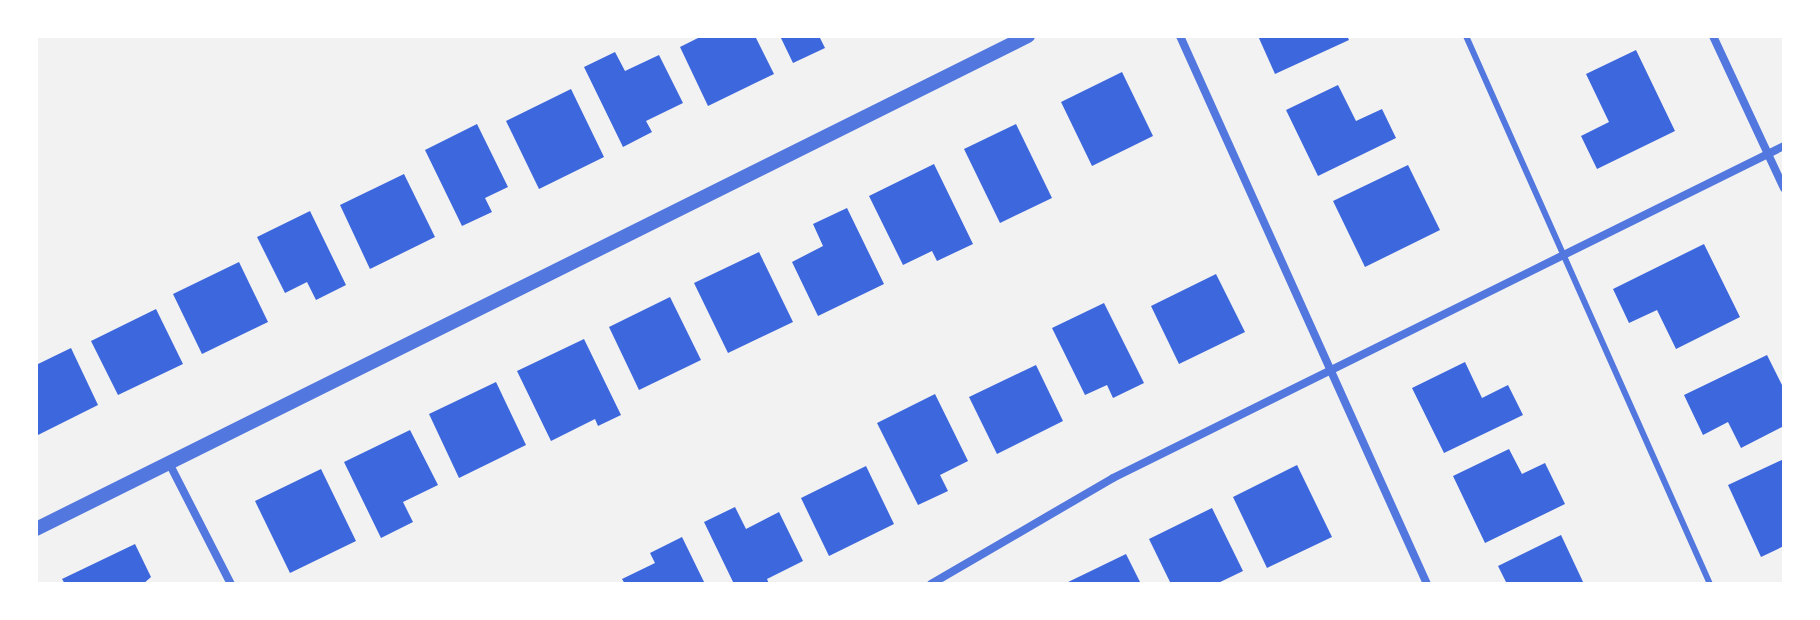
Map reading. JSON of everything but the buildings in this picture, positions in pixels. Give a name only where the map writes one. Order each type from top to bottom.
[{"type":"street","points":[[36,529],[1028,36]]},
{"type":"street","points":[[1180,36],[1427,584]]},
{"type":"street","points":[[1713,36],[1784,188]]},
{"type":"street","points":[[931,584],[1113,478],[1784,146]]},
{"type":"street","points":[[169,463],[231,584]]},
{"type":"lane","points":[[1466,36],[1710,584]]}]
